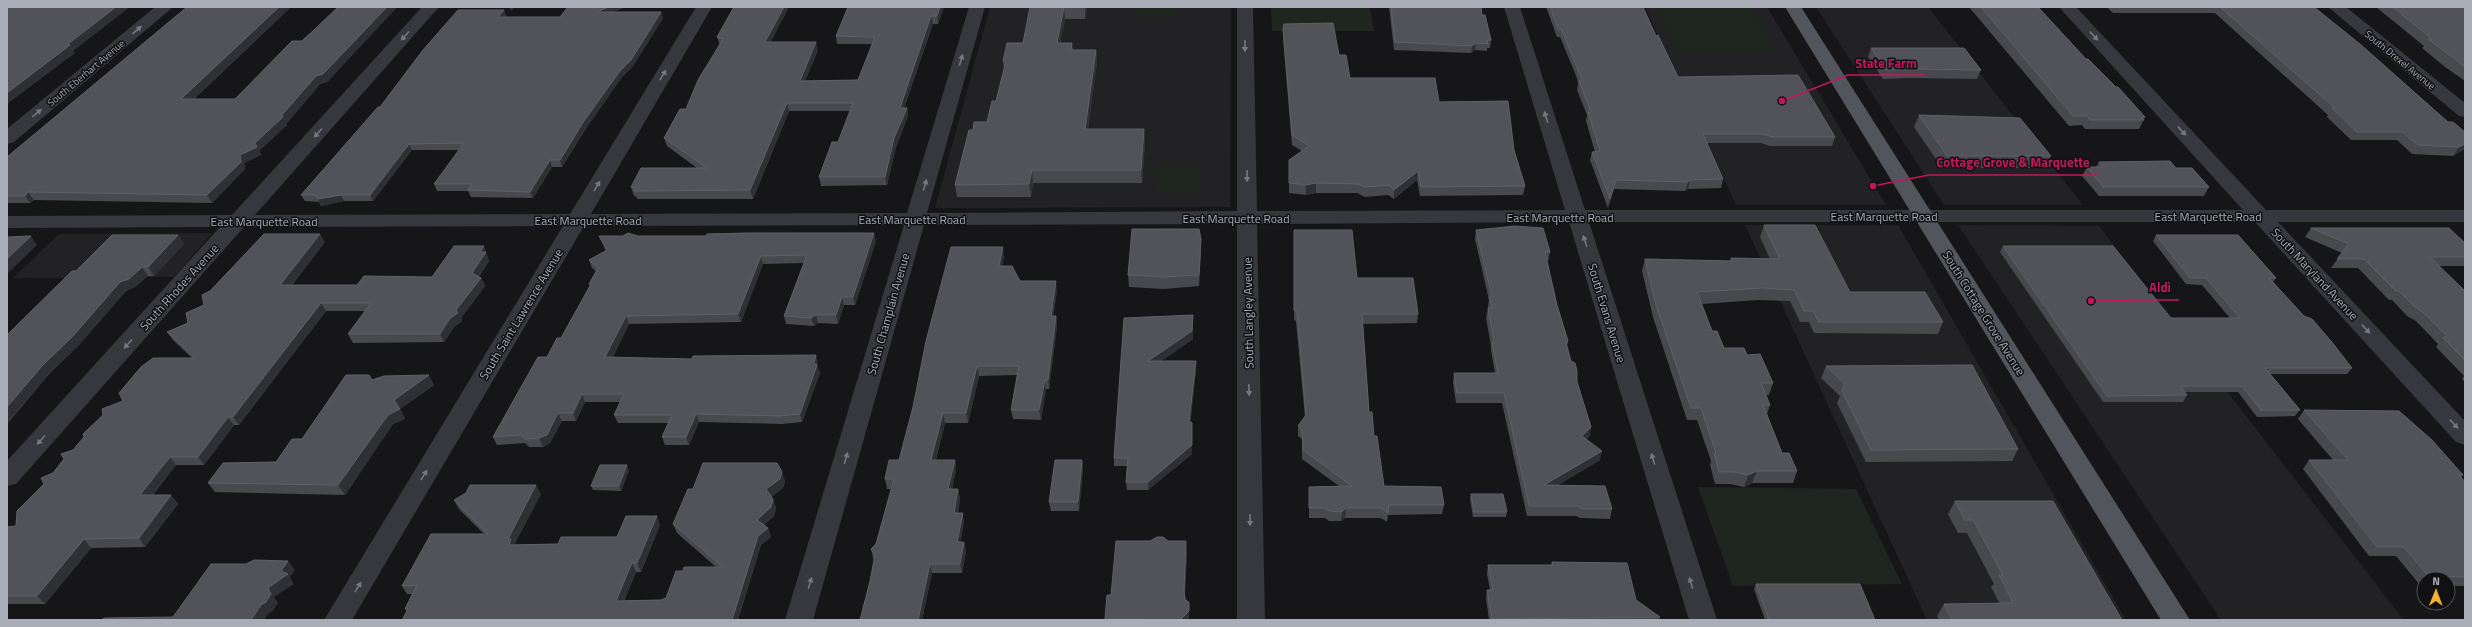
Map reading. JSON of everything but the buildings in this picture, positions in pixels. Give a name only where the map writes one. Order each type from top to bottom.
[{"type":"main road","name":"South Cottage Grove Avenue","points":[[1793,7],[2176,620]]},
{"type":"street","name":"South Eberhart Avenue","points":[[7,138],[165,7]]},
{"type":"street","name":"South Rhodes Avenue","points":[[7,477],[431,7]]},
{"type":"street","name":"South Saint Lawrence Avenue","points":[[338,620],[704,7]]},
{"type":"street","name":"South Champlain Avenue","points":[[799,620],[977,7]]},
{"type":"street","name":"South Langley Avenue","points":[[1245,7],[1251,620]]},
{"type":"street","name":"South Evans Avenue","points":[[1512,7],[1703,620]]},
{"type":"street","name":"South Maryland Avenue","points":[[2067,7],[2465,436]]},
{"type":"street","name":"South Drexel Avenue","points":[[2336,7],[2465,112]]},
{"type":"street","name":"East Marquette Road","points":[[7,222],[1923,215],[2465,216]]},
{"type":"shaded area","points":[[990,7],[1231,7],[1230,207],[935,208]]},
{"type":"shaded area","points":[[1136,7],[1177,7],[1176,17],[1134,17]]},
{"type":"shaded area","points":[[1271,7],[1370,7],[1374,31],[1272,31]]},
{"type":"shaded area","points":[[1645,7],[1767,7],[1886,205],[1736,205]]},
{"type":"shaded area","points":[[1656,7],[1752,7],[1777,51],[1677,51]]},
{"type":"shaded area","points":[[1816,7],[1928,7],[2083,205],[1944,205]]},
{"type":"shaded area","points":[[1155,166],[1200,166],[1199,193],[1153,193]]},
{"type":"shaded area","points":[[1745,225],[1898,225],[2126,620],[1927,620]]},
{"type":"shaded area","points":[[1958,225],[2099,226],[2404,620],[2221,620]]},
{"type":"shaded area","points":[[212,233],[174,277],[13,278],[59,234]]},
{"type":"shaded area","points":[[1698,487],[1856,489],[1902,584],[1733,586]]},
{"type":"place","name":"State Farm","points":[[1782,101]]},
{"type":"place","name":"Cottage Grove & Marquette","points":[[1873,186]]},
{"type":"place","name":"Aldi","points":[[2091,301]]}]
